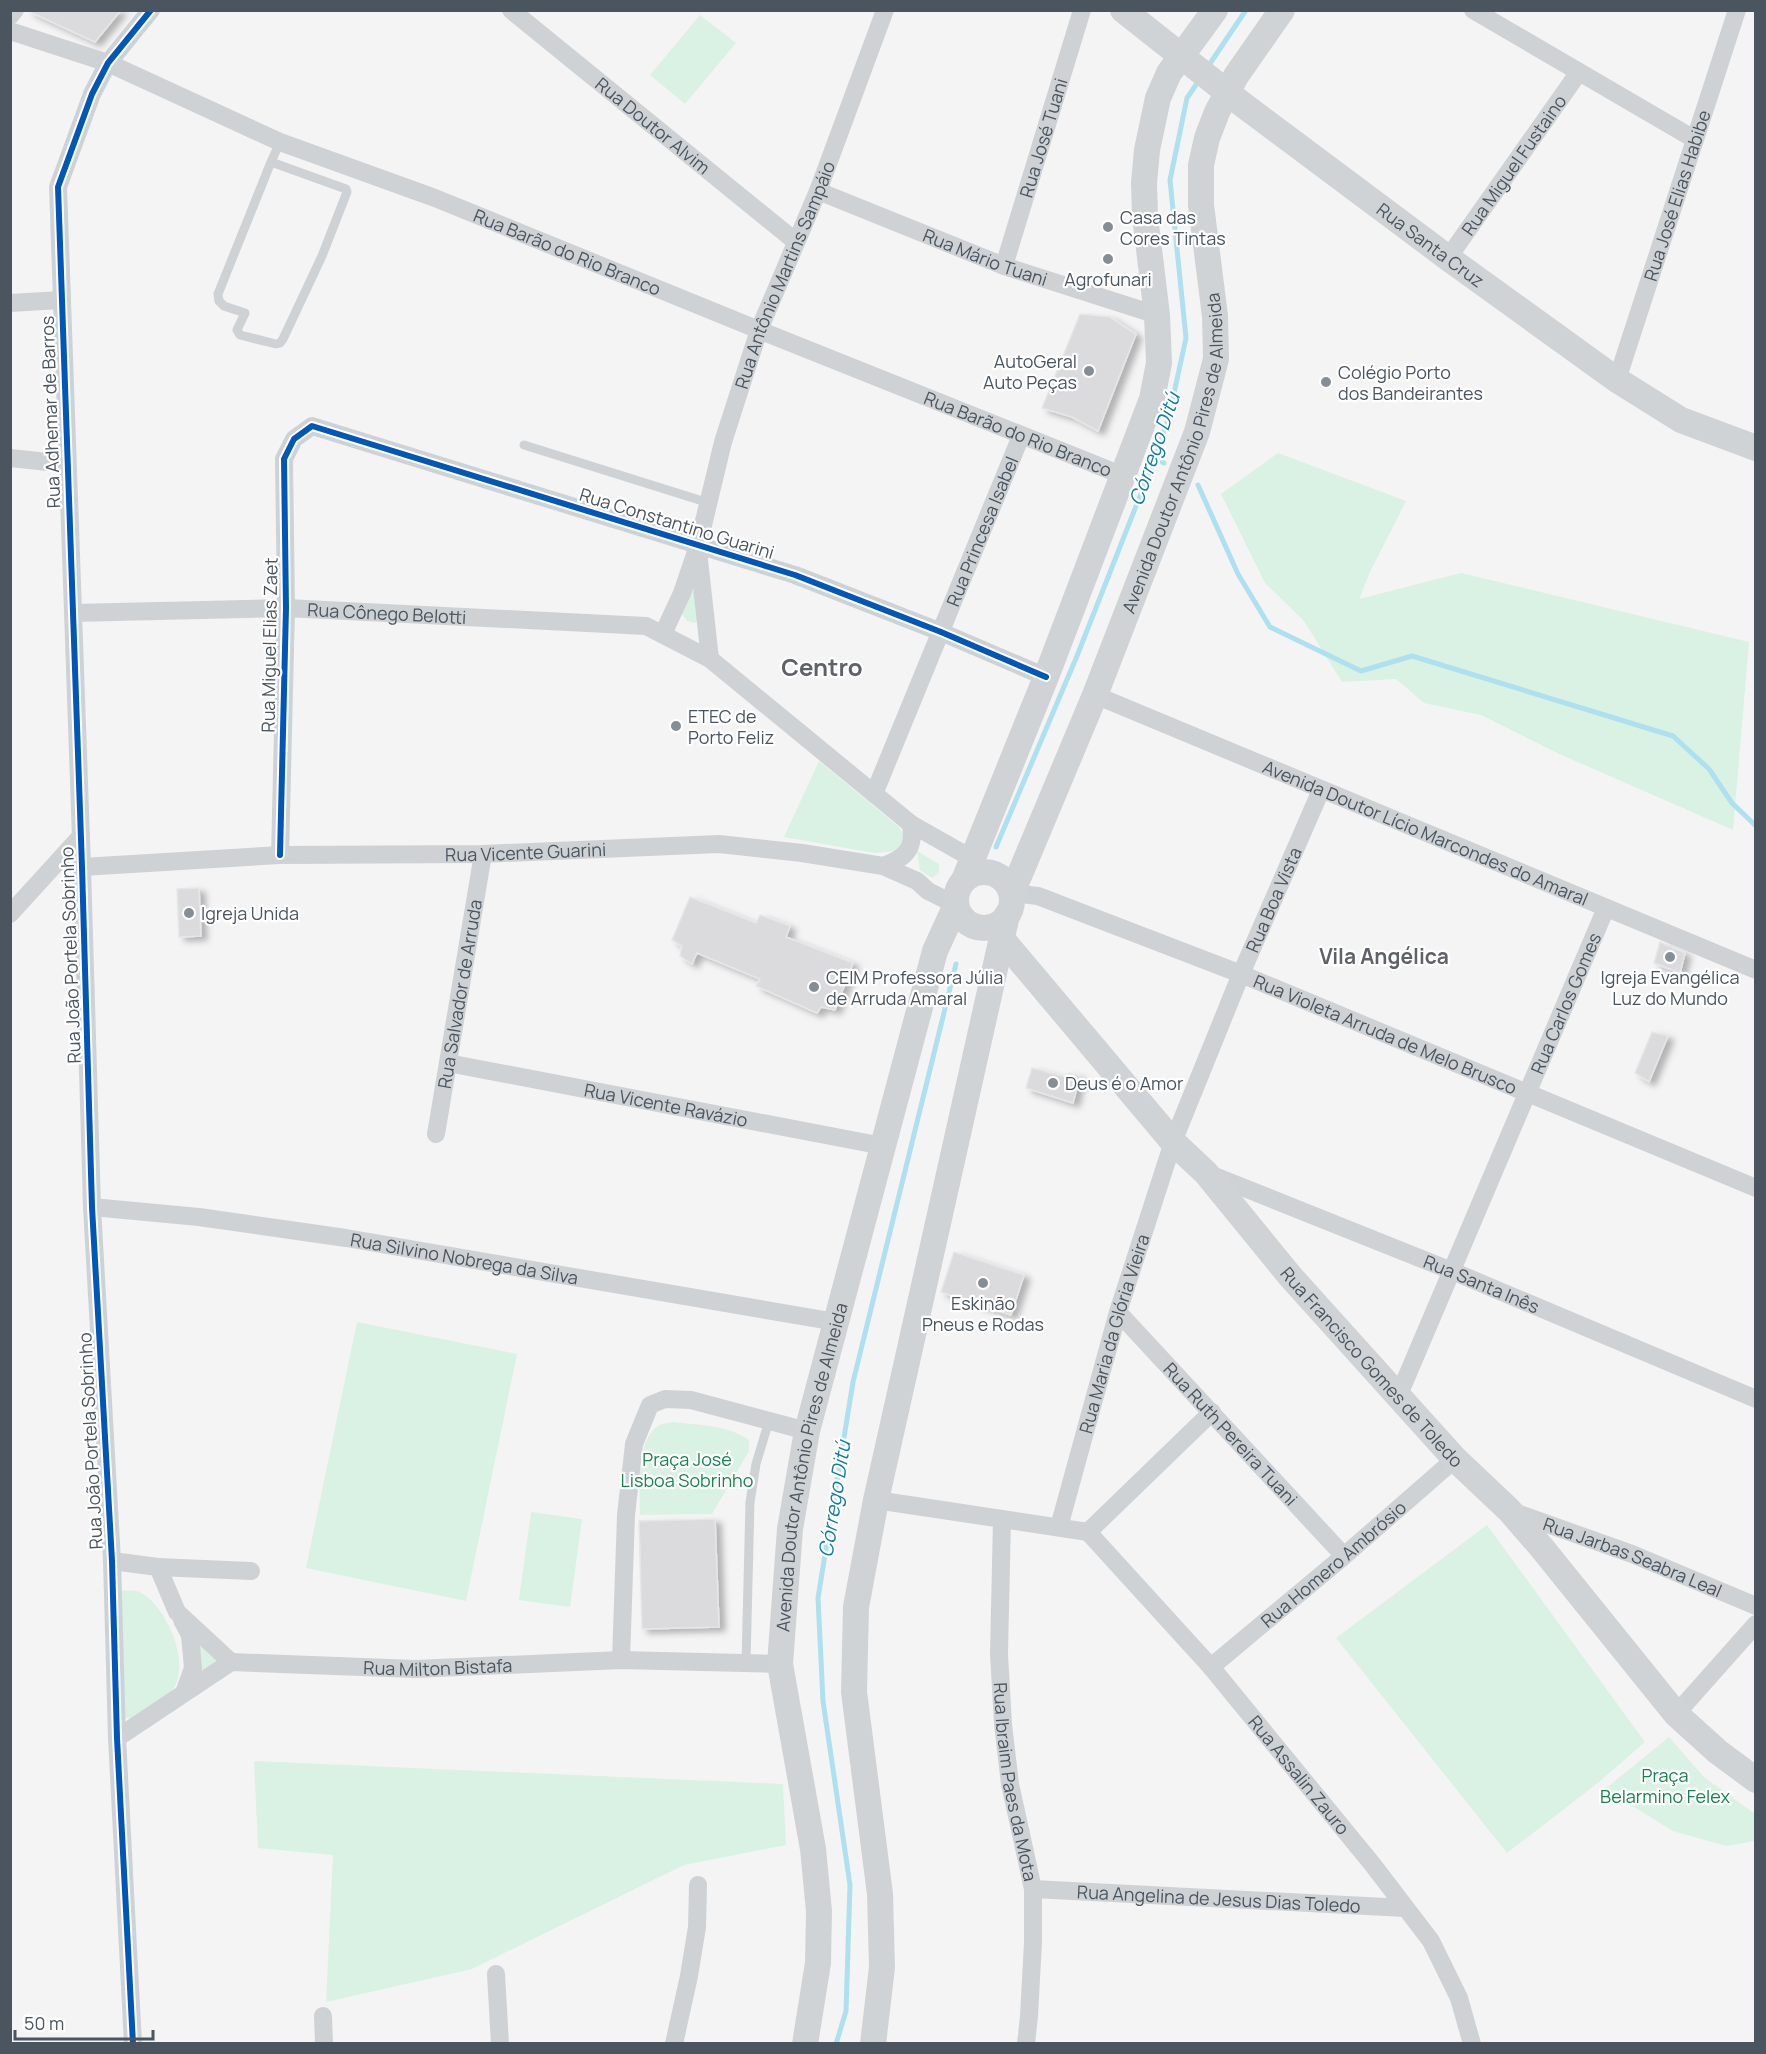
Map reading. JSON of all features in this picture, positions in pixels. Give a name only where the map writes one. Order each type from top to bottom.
[{"type":"main road","name":"Rua Santa Cruz","points":[[1123,10],[1222,89],[1448,258],[1617,380],[1681,420],[1755,448]]},
{"type":"main road","name":"Avenida Doutor Antônio Pires de Almeida","points":[[968,869],[1046,677],[1152,399],[1158,363],[1156,315],[1145,216],[1147,150],[1158,98],[1169,73],[1184,59],[1215,10]]},
{"type":"main road","name":"Avenida Doutor Antônio Pires de Almeida","points":[[873,2043],[882,1967],[880,1894],[854,1692],[856,1607],[876,1500],[1007,916],[1197,432],[1216,359],[1215,316],[1201,205],[1201,165],[1207,138],[1222,89],[1236,76],[1282,10]]},
{"type":"main road","points":[[968,869],[974,873],[983,871],[992,873],[1007,884],[1007,916],[996,925],[978,927],[962,919],[956,905],[956,893],[968,869]]},
{"type":"main road","name":"Avenida Doutor Antônio Pires de Almeida","points":[[806,2043],[818,1963],[819,1911],[813,1849],[780,1664],[790,1528],[807,1431],[836,1322],[935,951],[956,905]]},
{"type":"main road","name":"Rua Francisco Gomes de Toledo","points":[[1007,916],[1173,1142],[1206,1173],[1290,1276],[1398,1397],[1455,1459],[1509,1510],[1676,1714],[1718,1752],[1755,1780]]},
{"type":"street","points":[[10,16],[15,10]]},
{"type":"street","name":"Rua Adhemar de Barros","points":[[81,836],[58,187],[92,94],[108,63],[151,10]]},
{"type":"street","name":"Rua Doutor Alvim","points":[[511,10],[795,241]]},
{"type":"street","name":"Rua Antônio Martins Sampáio","points":[[663,634],[682,593],[698,546],[723,442],[759,330],[818,191],[885,10]]},
{"type":"street","name":"Rua José Tuani","points":[[1004,266],[1082,10]]},
{"type":"street","points":[[1473,10],[1694,139]]},
{"type":"street","name":"Rua José Elias Habibe","points":[[1617,380],[1737,10]]},
{"type":"street","name":"Rua Barão do Rio Branco","points":[[10,31],[108,63],[280,142],[435,198],[1124,476]]},
{"type":"street","name":"Rua Miguel Fustaino","points":[[1448,258],[1579,72]]},
{"type":"street","name":"Rua Mário Tuani","points":[[818,191],[1004,266],[1156,315]]},
{"type":"street","points":[[10,303],[61,300]]},
{"type":"street","name":"Rua Constantino Guarini","points":[[294,439],[312,426],[795,575],[941,632],[1046,677]]},
{"type":"street","name":"Rua Princesa Isabel","points":[[874,794],[1021,436]]},
{"type":"street","name":"Rua Miguel Elias Zaet","points":[[280,855],[286,608],[284,459],[294,439]]},
{"type":"street","points":[[10,458],[67,464]]},
{"type":"street","points":[[698,546],[710,659]]},
{"type":"street","name":"Rua Cônego Belotti","points":[[73,613],[286,608],[646,626],[710,659],[968,869]]},
{"type":"street","name":"Avenida Doutor Lício Marcondes do Amaral","points":[[1095,695],[1755,970]]},
{"type":"street","name":"Rua Boa Vista","points":[[1173,1142],[1241,974],[1321,790]]},
{"type":"street","points":[[883,867],[904,856],[910,847],[912,836],[910,824]]},
{"type":"street","points":[[10,914],[81,836]]},
{"type":"street","name":"Rua João Portela Sobrinho","points":[[81,836],[92,1207],[112,1561],[117,1738],[133,2043]]},
{"type":"street","name":"Rua Vicente Guarini","points":[[82,867],[280,855],[483,854],[719,844],[802,853],[883,867],[917,881],[928,891],[956,905]]},
{"type":"street","name":"Rua Salvador de Arruda","points":[[436,1134],[483,854]]},
{"type":"street","name":"Rua Violeta Arruda de Melo Brusco","points":[[1007,916],[1038,896],[1241,974],[1755,1188]]},
{"type":"street","name":"Rua Carlos Gomes","points":[[1398,1397],[1606,908]]},
{"type":"street","name":"Rua Vicente Ravázio","points":[[448,1063],[883,1146]]},
{"type":"street","name":"Rua Maria da Glória Vieira","points":[[1059,1527],[1118,1312],[1173,1142]]},
{"type":"street","name":"Rua Santa Inês","points":[[1206,1173],[1452,1271],[1755,1399]]},
{"type":"street","name":"Rua Silvino Nobrega da Silva","points":[[92,1207],[199,1217],[346,1238],[836,1322]]},
{"type":"street","name":"Rua Ruth Pereira Tuani","points":[[1118,1312],[1344,1556]]},
{"type":"street","points":[[621,1660],[626,1515],[634,1444],[650,1405],[664,1399],[691,1400],[807,1431]]},
{"type":"street","points":[[876,1500],[1088,1532],[1212,1412]]},
{"type":"street","name":"Rua Homero Ambrósio","points":[[1211,1667],[1344,1556],[1455,1459]]},
{"type":"street","name":"Rua Jarbas Seabra Leal","points":[[1509,1510],[1632,1554],[1755,1606]]},
{"type":"street","name":"Rua Ibraim Paes da Mota","points":[[1002,1519],[999,1654],[1003,1724],[1010,1784],[1033,1889],[1032,1952],[1026,2043]]},
{"type":"street","name":"Rua Assalin Zauro","points":[[1088,1532],[1211,1667],[1373,1865],[1431,1941],[1459,1998],[1472,2043]]},
{"type":"street","points":[[112,1561],[158,1567],[251,1571]]},
{"type":"street","points":[[158,1567],[177,1612],[190,1635],[193,1668],[184,1693]]},
{"type":"street","points":[[117,1738],[231,1662],[177,1612]]},
{"type":"street","points":[[1676,1714],[1755,1624]]},
{"type":"street","name":"Rua Milton Bistafa","points":[[231,1662],[415,1669],[621,1660],[780,1664]]},
{"type":"street","points":[[674,2043],[697,1927],[698,1885]]},
{"type":"street","name":"Rua Angelina de Jesus Dias Toledo","points":[[1033,1889],[1405,1908]]},
{"type":"street","points":[[496,1974],[500,2043]]},
{"type":"street","points":[[323,2016],[324,2043]]},
{"type":"lane","points":[[272,162],[346,189],[347,192],[322,256],[283,339],[276,344],[240,335],[237,330],[245,313],[224,306],[219,301],[218,294],[280,142]]},
{"type":"lane","points":[[524,445],[709,503]]},
{"type":"lane","points":[[746,1664],[750,1502],[756,1464],[769,1421]]},
{"type":"green space","points":[[700,15],[736,43],[685,104],[650,75]]},
{"type":"green space","points":[[1278,453],[1406,501],[1359,599],[1461,573],[1749,642],[1733,830],[1557,753],[1481,715],[1424,703],[1396,679],[1342,682],[1304,621],[1265,583],[1221,494]]},
{"type":"green space","points":[[694,573],[699,621],[694,623],[687,621],[682,614]]},
{"type":"green space","points":[[819,761],[899,827],[903,833],[902,846],[895,851],[875,853],[784,837]]},
{"type":"green space","points":[[917,851],[939,864],[939,873],[932,878],[920,870]]},
{"type":"green space","points":[[357,1322],[517,1354],[466,1601],[306,1568]]},
{"type":"green space","name":"Praça José Lisboa Sobrinho","points":[[673,1422],[732,1431],[749,1440],[749,1451],[712,1514],[640,1515],[640,1469],[645,1446],[655,1428]]},
{"type":"green space","points":[[531,1512],[582,1519],[570,1607],[519,1600]]},
{"type":"green space","points":[[1487,1525],[1645,1742],[1599,1782],[1507,1853],[1336,1638]]},
{"type":"green space","points":[[118,1591],[139,1592],[151,1600],[167,1622],[177,1650],[179,1664],[174,1688],[166,1698],[133,1719],[122,1717]]},
{"type":"green space","points":[[196,1638],[224,1663],[201,1675]]},
{"type":"green space","name":"Praça Belarmino Felex","points":[[1669,1737],[1704,1777],[1755,1814],[1755,1841],[1726,1846],[1673,1831],[1605,1789]]},
{"type":"green space","points":[[254,1761],[783,1784],[786,1845],[684,1865],[472,1969],[326,2002],[333,1855],[258,1848]]},
{"type":"building","points":[[26,10],[121,10],[95,42]]},
{"type":"building","name":"AutoGeral Auto Peças","points":[[1080,314],[1110,317],[1136,334],[1098,431],[1072,417],[1042,408]]},
{"type":"building","name":"Igreja Unida","points":[[199,888],[201,936],[179,937],[177,889]]},
{"type":"building","points":[[690,897],[756,923],[760,915],[790,926],[786,937],[853,963],[835,1010],[821,1007],[817,1013],[756,986],[760,979],[697,953],[692,964],[680,956],[682,946],[672,940]]},
{"type":"building","name":"Igreja Evangélica Luz do Mundo","points":[[1660,942],[1685,953],[1680,973],[1654,963]]},
{"type":"building","points":[[1652,1032],[1668,1036],[1649,1082],[1635,1073]]},
{"type":"building","name":"Deus é o Amor","points":[[1032,1068],[1066,1077],[1069,1073],[1080,1076],[1073,1103],[1026,1088]]},
{"type":"building","name":"Eskinão Pneus e Rodas","points":[[954,1252],[1024,1275],[1011,1315],[941,1292]]},
{"type":"building","points":[[715,1519],[719,1627],[642,1629],[639,1521]]},
{"type":"waterway","name":"Córrego Ditú","points":[[1207,68],[1246,10]]},
{"type":"waterway","name":"Córrego Ditú","points":[[996,847],[1077,656],[1155,458],[1169,416],[1186,338],[1170,180],[1187,98],[1200,79]]},
{"type":"waterway","points":[[1155,458],[1164,463]]},
{"type":"waterway","points":[[1198,485],[1238,574],[1270,627],[1361,671],[1412,656],[1673,736],[1709,769],[1732,803],[1756,826]]},
{"type":"waterway","name":"Córrego Ditú","points":[[836,2044],[846,2011],[850,1885],[823,1701],[818,1598],[853,1382],[956,964]]},
{"type":"cycle path","points":[[133,2044],[117,1738],[112,1561],[92,1207],[58,187],[92,94],[108,63],[151,10]]},
{"type":"cycle path","points":[[280,855],[286,608],[284,459],[294,439],[312,426],[795,575],[941,632],[1046,677]]},
{"type":"place","name":"Casa das Cores Tintas","points":[[1108,227]]},
{"type":"place","name":"Agrofunari","points":[[1108,259]]},
{"type":"place","name":"AutoGeral Auto Peças","points":[[1089,371]]},
{"type":"place","name":"Colégio Porto dos Bandeirantes","points":[[1326,382]]},
{"type":"place","name":"ETEC de Porto Feliz","points":[[676,726]]},
{"type":"place","name":"Igreja Unida","points":[[189,913]]},
{"type":"place","name":"Igreja Evangélica Luz do Mundo","points":[[1670,957]]},
{"type":"place","name":"CEIM Professora Júlia de Arruda Amaral","points":[[814,987]]},
{"type":"place","name":"Deus é o Amor","points":[[1053,1083]]},
{"type":"place","name":"Eskinão Pneus e Rodas","points":[[983,1283]]},
{"type":"district","name":"Centro","points":[[822,666]]},
{"type":"district","name":"Vila Angélica","points":[[1384,956]]}]
